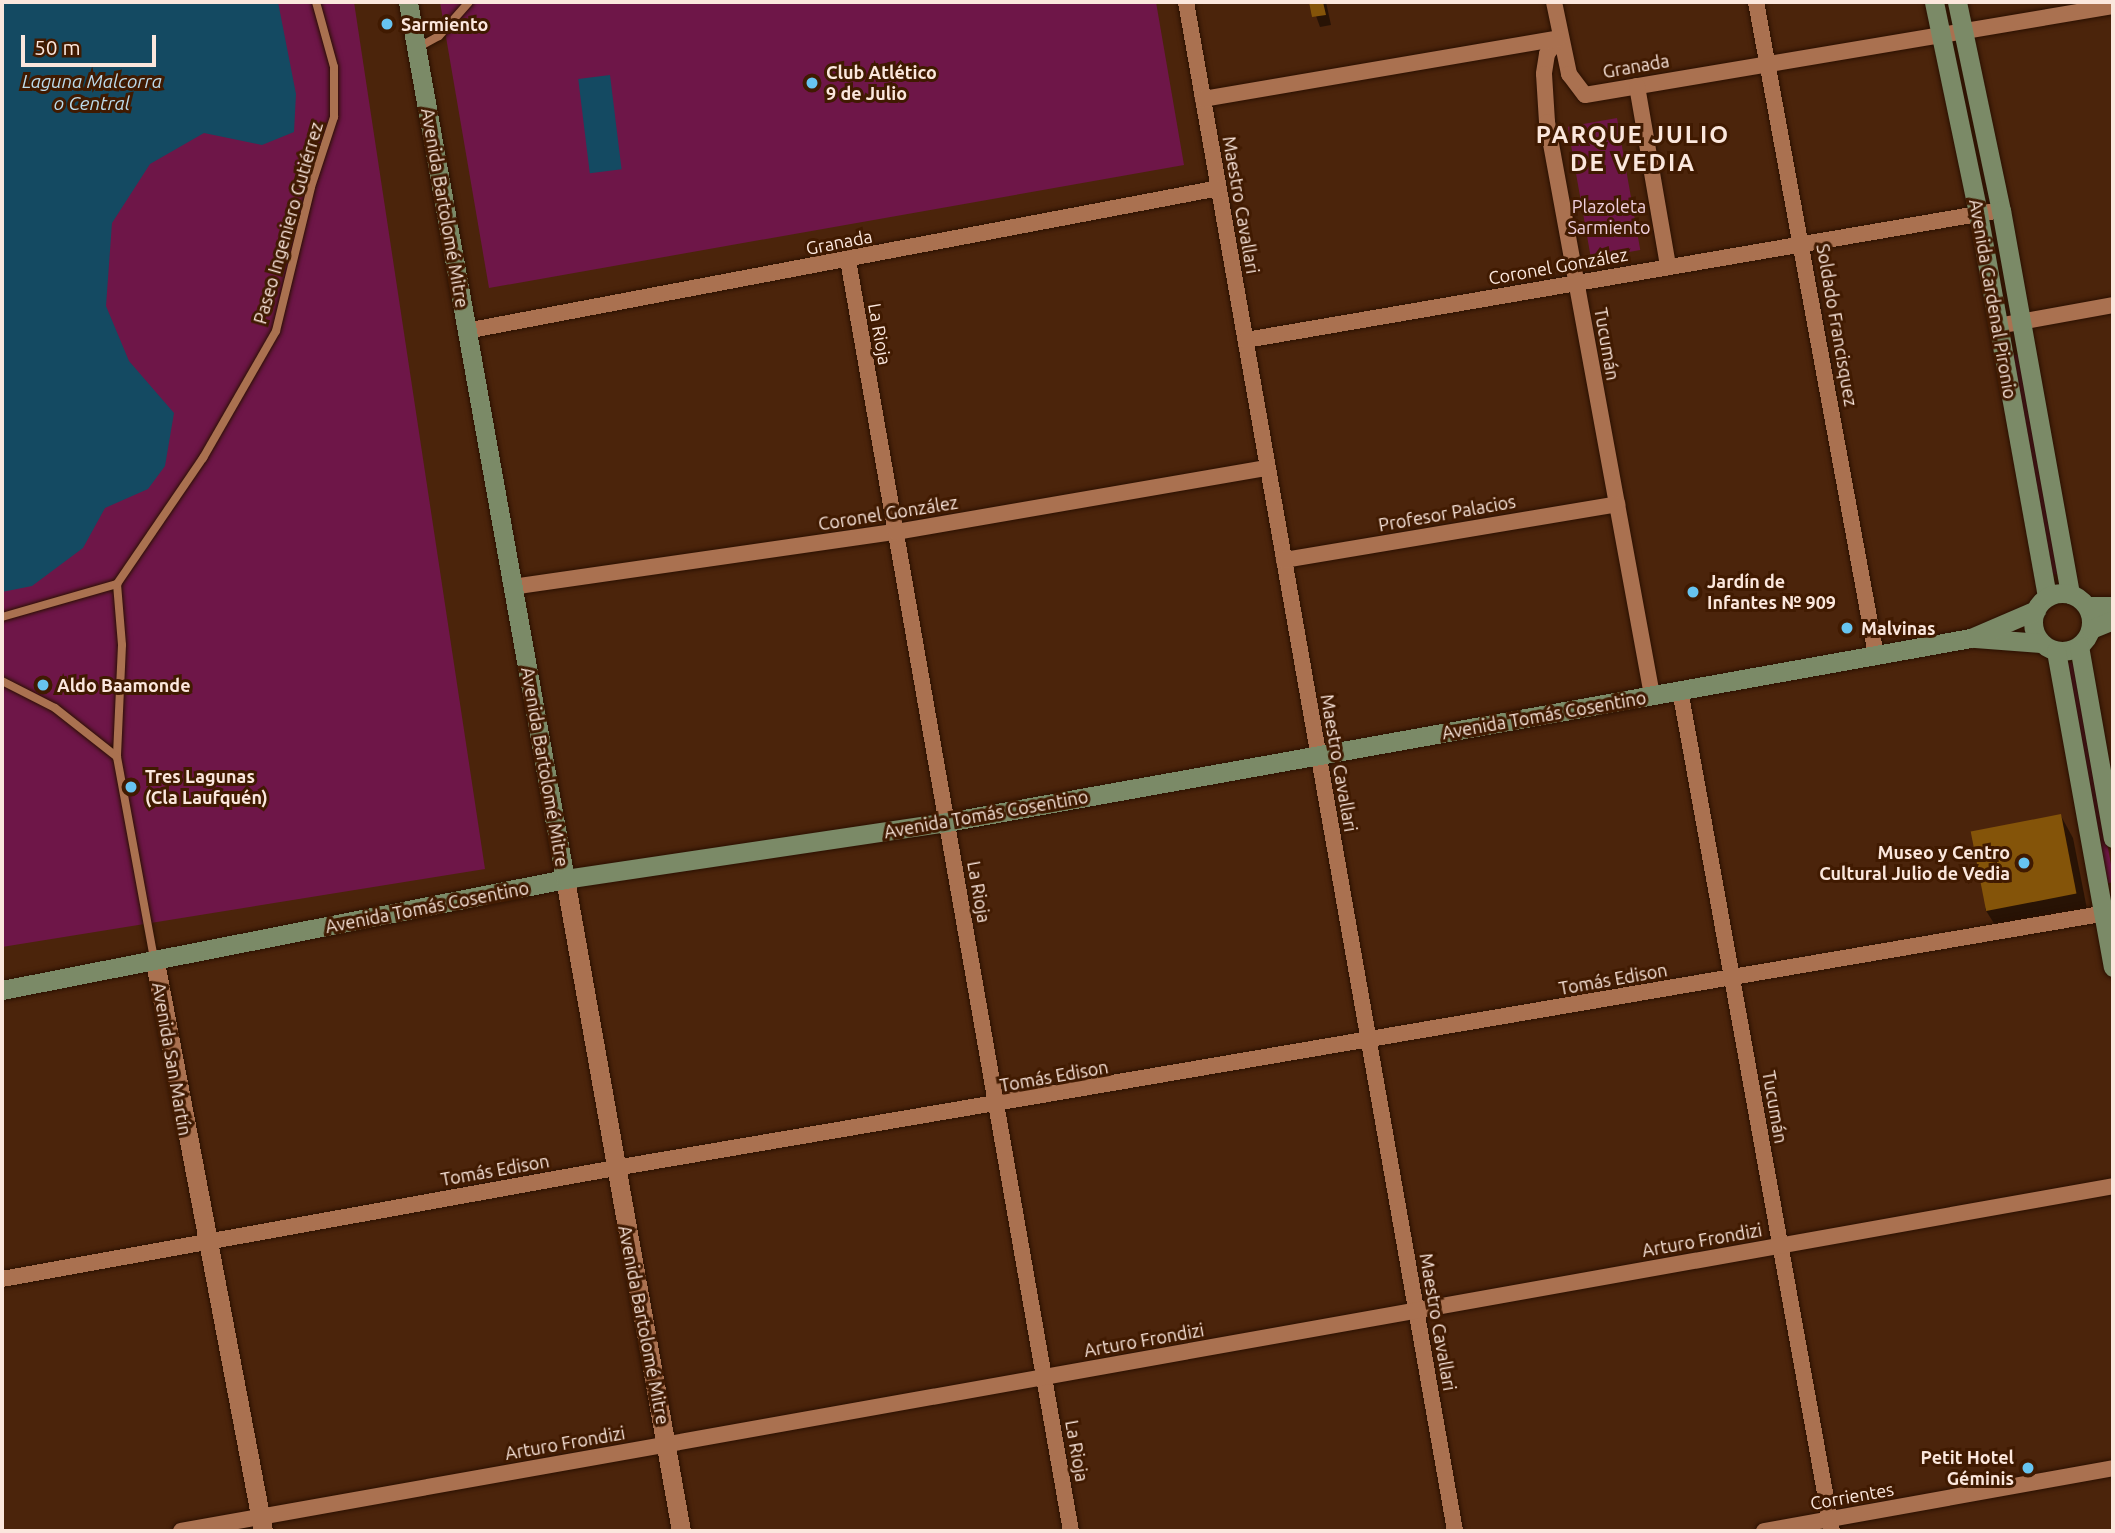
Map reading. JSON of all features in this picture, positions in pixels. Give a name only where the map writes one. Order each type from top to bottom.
[{"type":"main road","name":"Avenida Bartolomé Mitre","points":[[408,2],[565,879]]},
{"type":"main road","name":"Avenida Cardenal Pironio","points":[[1934,2],[1938,35],[1978,214],[1998,326],[2041,603]]},
{"type":"main road","name":"Avenida Cardenal Pironio","points":[[1957,2],[2001,210],[2070,594]]},
{"type":"main road","points":[[2113,606],[2087,606],[2070,594],[2041,603],[2034,629],[2049,647],[2108,913],[2113,967]]},
{"type":"main road","name":"Avenida Tomás Cosentino","points":[[2,990],[155,962],[565,879],[947,822],[1971,638],[2041,603]]},
{"type":"main road","points":[[2087,606],[2091,629]]},
{"type":"main road","points":[[2113,621],[2091,629],[2079,646],[2113,838]]},
{"type":"main road","name":"Avenida Tomás Cosentino","points":[[1971,638],[2049,647]]},
{"type":"main road","points":[[2049,647],[2079,646]]},
{"type":"street","name":"Maestro Cavallari","points":[[1186,2],[1455,1531]]},
{"type":"street","points":[[1203,99],[1559,38],[1554,2]]},
{"type":"street","name":"Soldado Francisquez","points":[[1756,2],[1764,62],[1803,243],[1876,655]]},
{"type":"street","name":"Granada","points":[[1559,38],[1569,74],[1585,95],[1764,62],[2113,6]]},
{"type":"street","name":"Tucumán","points":[[1559,38],[1547,54],[1544,74],[1547,122],[1652,695]]},
{"type":"street","points":[[1637,86],[1668,266]]},
{"type":"street","name":"Granada","points":[[466,331],[1219,188]]},
{"type":"street","name":"Coronel González","points":[[1246,340],[2001,210]]},
{"type":"street","name":"La Rioja","points":[[848,260],[1071,1531]]},
{"type":"street","points":[[1998,326],[2113,305]]},
{"type":"street","name":"Coronel González","points":[[512,587],[896,532],[1268,468]]},
{"type":"street","name":"Profesor Palacios","points":[[1284,560],[1617,504]]},
{"type":"street","name":"Tucumán","points":[[1680,690],[1831,1525]]},
{"type":"street","name":"Avenida Bartolomé Mitre","points":[[565,879],[681,1531]]},
{"type":"street","name":"Tomás Edison","points":[[2,1279],[615,1168],[997,1106],[2108,913]]},
{"type":"street","name":"Avenida San Martín","points":[[155,962],[205,1243],[262,1524]]},
{"type":"street","name":"Arturo Frondizi","points":[[181,1531],[262,1524],[667,1445],[2113,1186]]},
{"type":"street","name":"Corrientes","points":[[1764,1531],[1831,1525],[2113,1468]]},
{"type":"lane","name":"Paseo Ingeniero Gutiérrez","points":[[117,583],[203,458],[276,331],[311,187],[334,117],[334,67],[316,2]]},
{"type":"lane","points":[[417,48],[439,36],[469,2]]},
{"type":"lane","points":[[2,617],[117,583]]},
{"type":"lane","name":"Avenida San Martín","points":[[117,583],[122,645],[117,757],[155,962]]},
{"type":"lane","points":[[2,681],[55,708],[117,757]]},
{"type":"green space","points":[[2,2],[354,2],[485,869],[2,947]]},
{"type":"green space","name":"Club Atlético 9 de Julio","points":[[440,2],[1156,2],[1184,165],[489,288]]},
{"type":"green space","name":"Plazoleta Sarmiento","points":[[1617,118],[1640,250],[1591,259],[1568,127]]},
{"type":"green space","points":[[2021,354],[2060,574],[2050,575],[2011,356]]},
{"type":"green space","points":[[2075,662],[2113,876],[2113,882],[2105,884],[2066,663]]},
{"type":"water","name":"Laguna Malcorra o Central","points":[[2,2],[278,2],[296,94],[294,132],[262,145],[204,133],[150,164],[112,223],[106,306],[129,361],[174,413],[165,466],[148,489],[105,508],[83,548],[32,586],[2,592]]},
{"type":"water","points":[[610,75],[622,169],[590,173],[578,79]]},
{"type":"building","points":[[1309,2],[1323,2],[1326,15],[1312,17]]},
{"type":"building","name":"Museo y Centro Cultural Julio de Vedia","points":[[2061,814],[2076,894],[1986,911],[1971,832]]},
{"type":"place","name":"Sarmiento","points":[[387,24]]},
{"type":"place","name":"Club Atlético 9 de Julio","points":[[812,83]]},
{"type":"place","name":"Jardín de Infantes № 909","points":[[1693,592]]},
{"type":"place","name":"Malvinas","points":[[1847,628]]},
{"type":"place","name":"Aldo Baamonde","points":[[43,685]]},
{"type":"place","name":"Tres Lagunas (Cla Laufquén)","points":[[131,787]]},
{"type":"place","name":"Museo y Centro Cultural Julio de Vedia","points":[[2024,863]]},
{"type":"place","name":"Petit Hotel Géminis","points":[[2028,1468]]},
{"type":"district","name":"PARQUE JULIO DE VEDIA","points":[[1633,149]]}]
